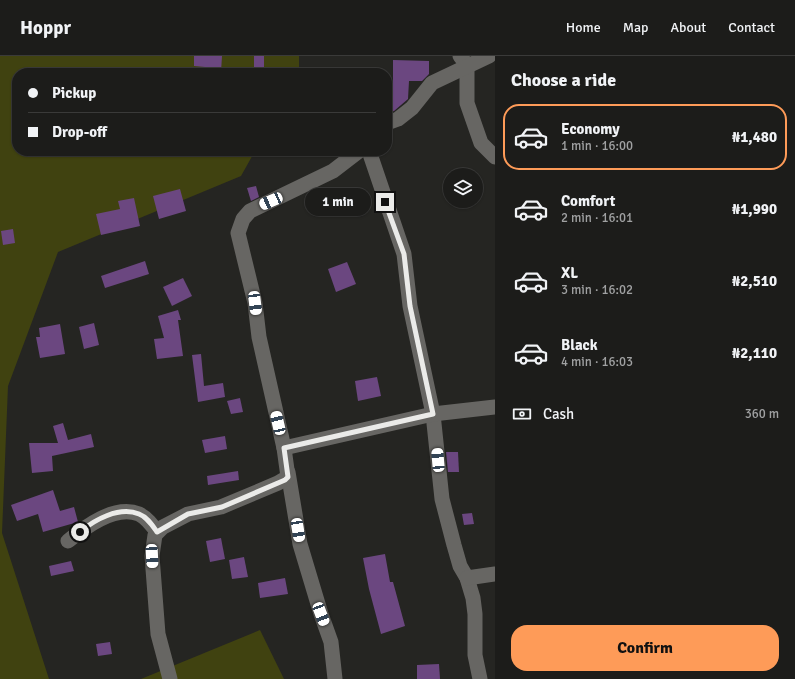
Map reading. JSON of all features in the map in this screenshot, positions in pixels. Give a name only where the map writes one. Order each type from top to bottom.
[{"type":"street","points":[[392,121],[398,119],[412,108],[432,82],[463,61],[489,56]]},
{"type":"street","points":[[463,61],[467,103],[481,143],[495,157]]},
{"type":"street","points":[[335,679],[331,642],[300,544],[284,448],[259,337],[255,303],[239,240],[238,227],[250,211],[333,171],[352,156]]},
{"type":"street","points":[[371,156],[404,254],[410,306],[433,414],[442,499],[460,566],[468,578],[475,614],[475,655],[480,679]]},
{"type":"street","points":[[284,448],[433,414],[495,407]]},
{"type":"street","points":[[170,679],[158,634],[152,556],[153,539],[157,532],[188,514],[222,507],[278,483],[288,477],[288,472]]},
{"type":"street","points":[[68,541],[91,522],[123,513],[138,514],[148,520],[157,532]]},
{"type":"street","points":[[468,578],[495,574]]},
{"type":"shaded area","points":[[0,56],[299,56],[299,68],[12,68],[12,156],[252,156],[241,176],[58,252],[8,386],[2,533],[49,679],[0,679]]},
{"type":"shaded area","points":[[260,630],[284,679],[141,679]]},
{"type":"building","points":[[194,56],[222,56],[221,68],[194,66]]},
{"type":"building","points":[[254,56],[264,56],[264,67],[254,67]]},
{"type":"building","points":[[393,60],[429,61],[429,74],[422,81],[409,81],[408,99],[392,112]]},
{"type":"building","points":[[256,186],[259,197],[251,201],[247,188]]},
{"type":"building","points":[[180,189],[186,211],[159,219],[153,196]]},
{"type":"building","points":[[134,198],[140,226],[101,235],[96,214],[120,209],[118,201]]},
{"type":"building","points":[[13,229],[15,243],[3,245],[1,231]]},
{"type":"building","points":[[145,261],[149,274],[105,288],[101,276]]},
{"type":"building","points":[[347,262],[356,284],[336,292],[328,269]]},
{"type":"building","points":[[183,278],[192,296],[172,306],[163,287]]},
{"type":"building","points":[[178,310],[181,320],[178,320],[183,356],[157,359],[154,339],[164,338],[158,316]]},
{"type":"building","points":[[94,323],[99,345],[84,349],[79,327]]},
{"type":"building","points":[[60,324],[65,354],[40,358],[36,337],[40,337],[39,328]]},
{"type":"building","points":[[201,354],[204,386],[223,383],[225,397],[198,402],[192,355]]},
{"type":"building","points":[[377,377],[381,396],[358,401],[355,381]]},
{"type":"building","points":[[240,398],[243,412],[231,414],[227,401]]},
{"type":"building","points":[[63,423],[68,440],[91,434],[94,447],[52,456],[53,471],[32,473],[29,443],[58,443],[53,426]]},
{"type":"building","points":[[225,436],[227,449],[205,453],[202,440]]},
{"type":"building","points":[[446,452],[458,452],[459,472],[448,472]]},
{"type":"building","points":[[238,471],[239,480],[208,485],[207,476]]},
{"type":"building","points":[[53,490],[60,511],[74,507],[78,522],[43,532],[38,514],[17,521],[11,505]]},
{"type":"building","points":[[472,513],[474,524],[464,525],[462,514]]},
{"type":"building","points":[[221,538],[225,559],[210,562],[206,541]]},
{"type":"building","points":[[385,554],[390,582],[393,582],[405,626],[381,634],[369,589],[363,558]]},
{"type":"building","points":[[244,557],[248,577],[232,579],[229,560]]},
{"type":"building","points":[[71,561],[74,571],[51,576],[49,566]]},
{"type":"building","points":[[285,578],[288,594],[260,598],[258,583]]},
{"type":"building","points":[[110,642],[112,654],[98,656],[96,644]]},
{"type":"building","points":[[439,664],[440,679],[417,679],[417,665]]},
{"type":"route","points":[[80,532],[91,522],[123,513],[138,514],[148,520],[157,532],[163,527],[188,514],[222,507],[242,497],[285,480],[288,477],[288,472],[284,448],[433,414],[410,306],[404,254],[385,202]]}]
